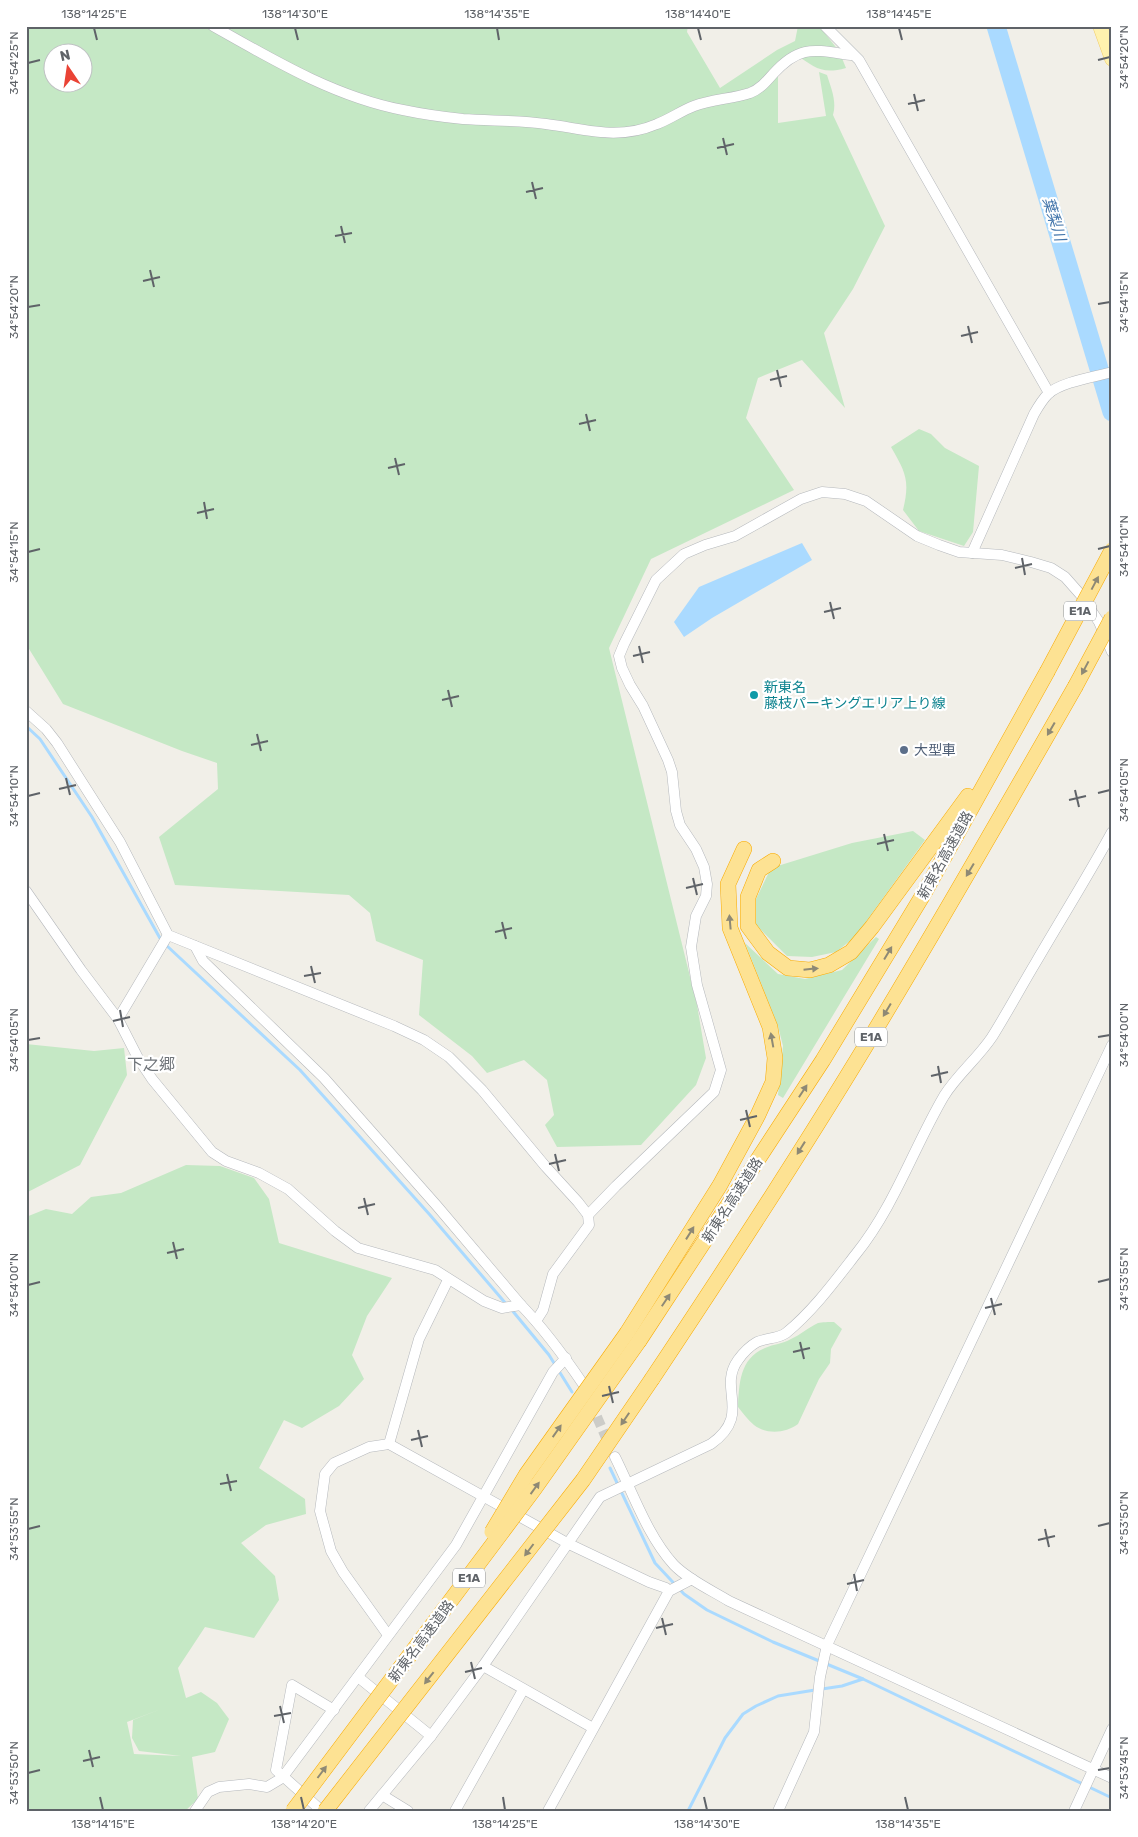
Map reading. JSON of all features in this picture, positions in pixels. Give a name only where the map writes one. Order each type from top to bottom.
[{"type":"highway","name":"新東名高速道路","points":[[293,1811],[535,1488],[633,1337],[823,1060],[923,895],[1047,672],[1112,550]]},
{"type":"highway","name":"新東名高速道路","points":[[324,1811],[583,1480],[652,1379],[868,1043],[973,866],[1112,618]]},
{"type":"highway","points":[[773,860],[759,870],[748,897],[748,926],[768,953],[788,968],[810,970],[829,965],[851,952],[872,927],[1002,751]]},
{"type":"highway","points":[[633,1337],[720,1186],[758,1115],[773,1082],[776,1058],[770,1027],[730,928],[728,884],[744,849]]},
{"type":"main road","points":[[1100,26],[1112,59]]},
{"type":"street","points":[[213,26],[287,68],[338,90],[402,110],[463,119],[498,119],[546,124],[606,134],[630,133],[656,125],[695,106],[750,93],[761,87],[784,62],[794,55],[812,50],[851,55]]},
{"type":"street","points":[[825,26],[851,55],[858,60],[924,171],[1049,393]]},
{"type":"street","points":[[972,553],[1034,414],[1049,393],[1063,386],[1112,372]]},
{"type":"street","points":[[588,1215],[714,1092],[721,1070],[697,985],[691,947],[696,916],[706,896],[707,884],[704,867],[696,849],[680,825],[668,760],[643,706],[630,686],[619,656],[656,580],[684,554],[735,536],[801,499],[822,492],[845,494],[866,501],[917,536],[959,552],[1002,556],[1051,568],[1065,577],[1080,594],[1099,622],[1112,652]]},
{"type":"street","points":[[26,711],[46,729],[57,743],[120,842],[168,935],[394,1026],[424,1040],[450,1057],[482,1090],[588,1215],[589,1225],[553,1274],[543,1310],[536,1321]]},
{"type":"street","points":[[369,1811],[431,1736],[483,1666],[600,1498],[711,1444],[728,1427],[733,1411],[730,1387],[731,1375],[740,1357],[758,1342],[773,1339],[785,1333],[812,1307],[858,1252],[878,1222],[945,1095],[991,1038],[1112,832]]},
{"type":"street","points":[[26,891],[87,978],[118,1018],[138,1058],[152,1079],[212,1152],[226,1161],[259,1173],[288,1189],[335,1231],[358,1248],[435,1270],[448,1280],[484,1301],[502,1308],[521,1305]]},
{"type":"street","points":[[118,1018],[168,935]]},
{"type":"street","points":[[195,946],[203,961],[324,1078],[438,1206],[536,1321],[566,1358],[583,1384]]},
{"type":"street","points":[[778,1811],[814,1732],[820,1678],[827,1645],[1112,1045]]},
{"type":"street","points":[[389,1444],[419,1339],[448,1280]]},
{"type":"street","points":[[195,1811],[208,1792],[219,1787],[249,1784],[267,1787],[282,1778],[456,1545],[553,1372],[566,1358]]},
{"type":"street","points":[[388,1634],[343,1572],[331,1551],[320,1511],[325,1474],[334,1463],[369,1447],[389,1444],[569,1544],[669,1591]]},
{"type":"street","points":[[615,1457],[662,1550],[675,1566],[692,1579],[729,1601],[1112,1778]]},
{"type":"street","points":[[548,1811],[669,1591],[692,1579]]},
{"type":"street","points":[[483,1666],[593,1728]]},
{"type":"street","points":[[358,1676],[431,1736]]},
{"type":"street","points":[[324,1811],[282,1778],[276,1770],[292,1685],[334,1710]]},
{"type":"street","points":[[455,1811],[523,1690]]},
{"type":"street","points":[[1074,1811],[1112,1730]]},
{"type":"street","points":[[382,1795],[408,1811]]},
{"type":"green space","points":[[26,26],[688,26],[687,32],[720,88],[777,50],[795,41],[798,26],[819,26],[839,51],[846,68],[830,71],[824,70],[813,66],[795,54],[778,66],[778,123],[826,116],[819,72],[827,75],[834,100],[833,115],[885,226],[853,289],[824,333],[845,408],[802,360],[758,378],[746,418],[794,490],[651,559],[609,648],[697,1005],[706,1058],[696,1085],[641,1145],[557,1147],[545,1125],[554,1115],[547,1080],[524,1060],[487,1073],[472,1056],[419,1015],[423,960],[376,941],[370,913],[349,895],[175,885],[159,837],[218,789],[217,763],[63,704],[26,644]]},
{"type":"green space","points":[[919,429],[931,434],[945,448],[979,466],[973,532],[964,546],[919,531],[903,510],[906,492],[905,477],[891,447]]},
{"type":"green space","points":[[913,831],[925,840],[855,937],[836,952],[812,957],[787,956],[756,925],[756,899],[771,868],[852,843]]},
{"type":"green space","points":[[876,937],[879,939],[783,1098],[778,1095],[783,1046],[778,1026],[745,943],[778,974],[805,979],[842,970]]},
{"type":"green space","points":[[26,1044],[94,1051],[124,1048],[127,1075],[80,1165],[26,1193]]},
{"type":"green space","points":[[186,1165],[220,1166],[254,1178],[269,1199],[279,1243],[392,1278],[367,1316],[352,1355],[364,1379],[339,1406],[302,1428],[284,1420],[259,1468],[305,1499],[306,1514],[266,1525],[241,1543],[275,1576],[279,1600],[254,1638],[205,1627],[178,1668],[186,1698],[201,1692],[217,1703],[229,1719],[215,1752],[192,1757],[198,1799],[185,1811],[26,1811],[26,1217],[46,1209],[72,1214],[91,1197],[121,1193]],"holes":[[[161,1709],[133,1720],[132,1738],[139,1751],[181,1756],[134,1754],[127,1722]]]},
{"type":"green space","points":[[834,1322],[842,1329],[831,1349],[830,1363],[819,1379],[798,1424],[776,1432],[754,1425],[738,1407],[740,1380],[750,1358],[765,1348],[788,1341],[818,1323]]},
{"type":"water","points":[[802,543],[812,560],[712,618],[684,637],[674,622],[699,587]]},
{"type":"waterway","name":"葉梨川","points":[[996,26],[1112,412]]},
{"type":"waterway","points":[[26,726],[40,739],[92,817],[161,940]]},
{"type":"waterway","points":[[166,945],[300,1070],[430,1215],[507,1305]]},
{"type":"waterway","points":[[511,1309],[549,1355],[572,1392]]},
{"type":"waterway","points":[[610,1468],[655,1563],[684,1594],[707,1610],[773,1642],[863,1679],[1112,1798]]},
{"type":"waterway","points":[[822,1689],[842,1686],[863,1679]]},
{"type":"waterway","points":[[688,1811],[725,1738],[743,1714],[778,1696],[815,1690]]},
{"type":"tunnel","points":[[591,1403],[610,1447]]},
{"type":"place","name":"新東名 藤枝パーキングエリア上り線","points":[[754,695]]},
{"type":"place","name":"大型車","points":[[904,750]]},
{"type":"district","name":"下之郷","points":[[151,1064]]}]
